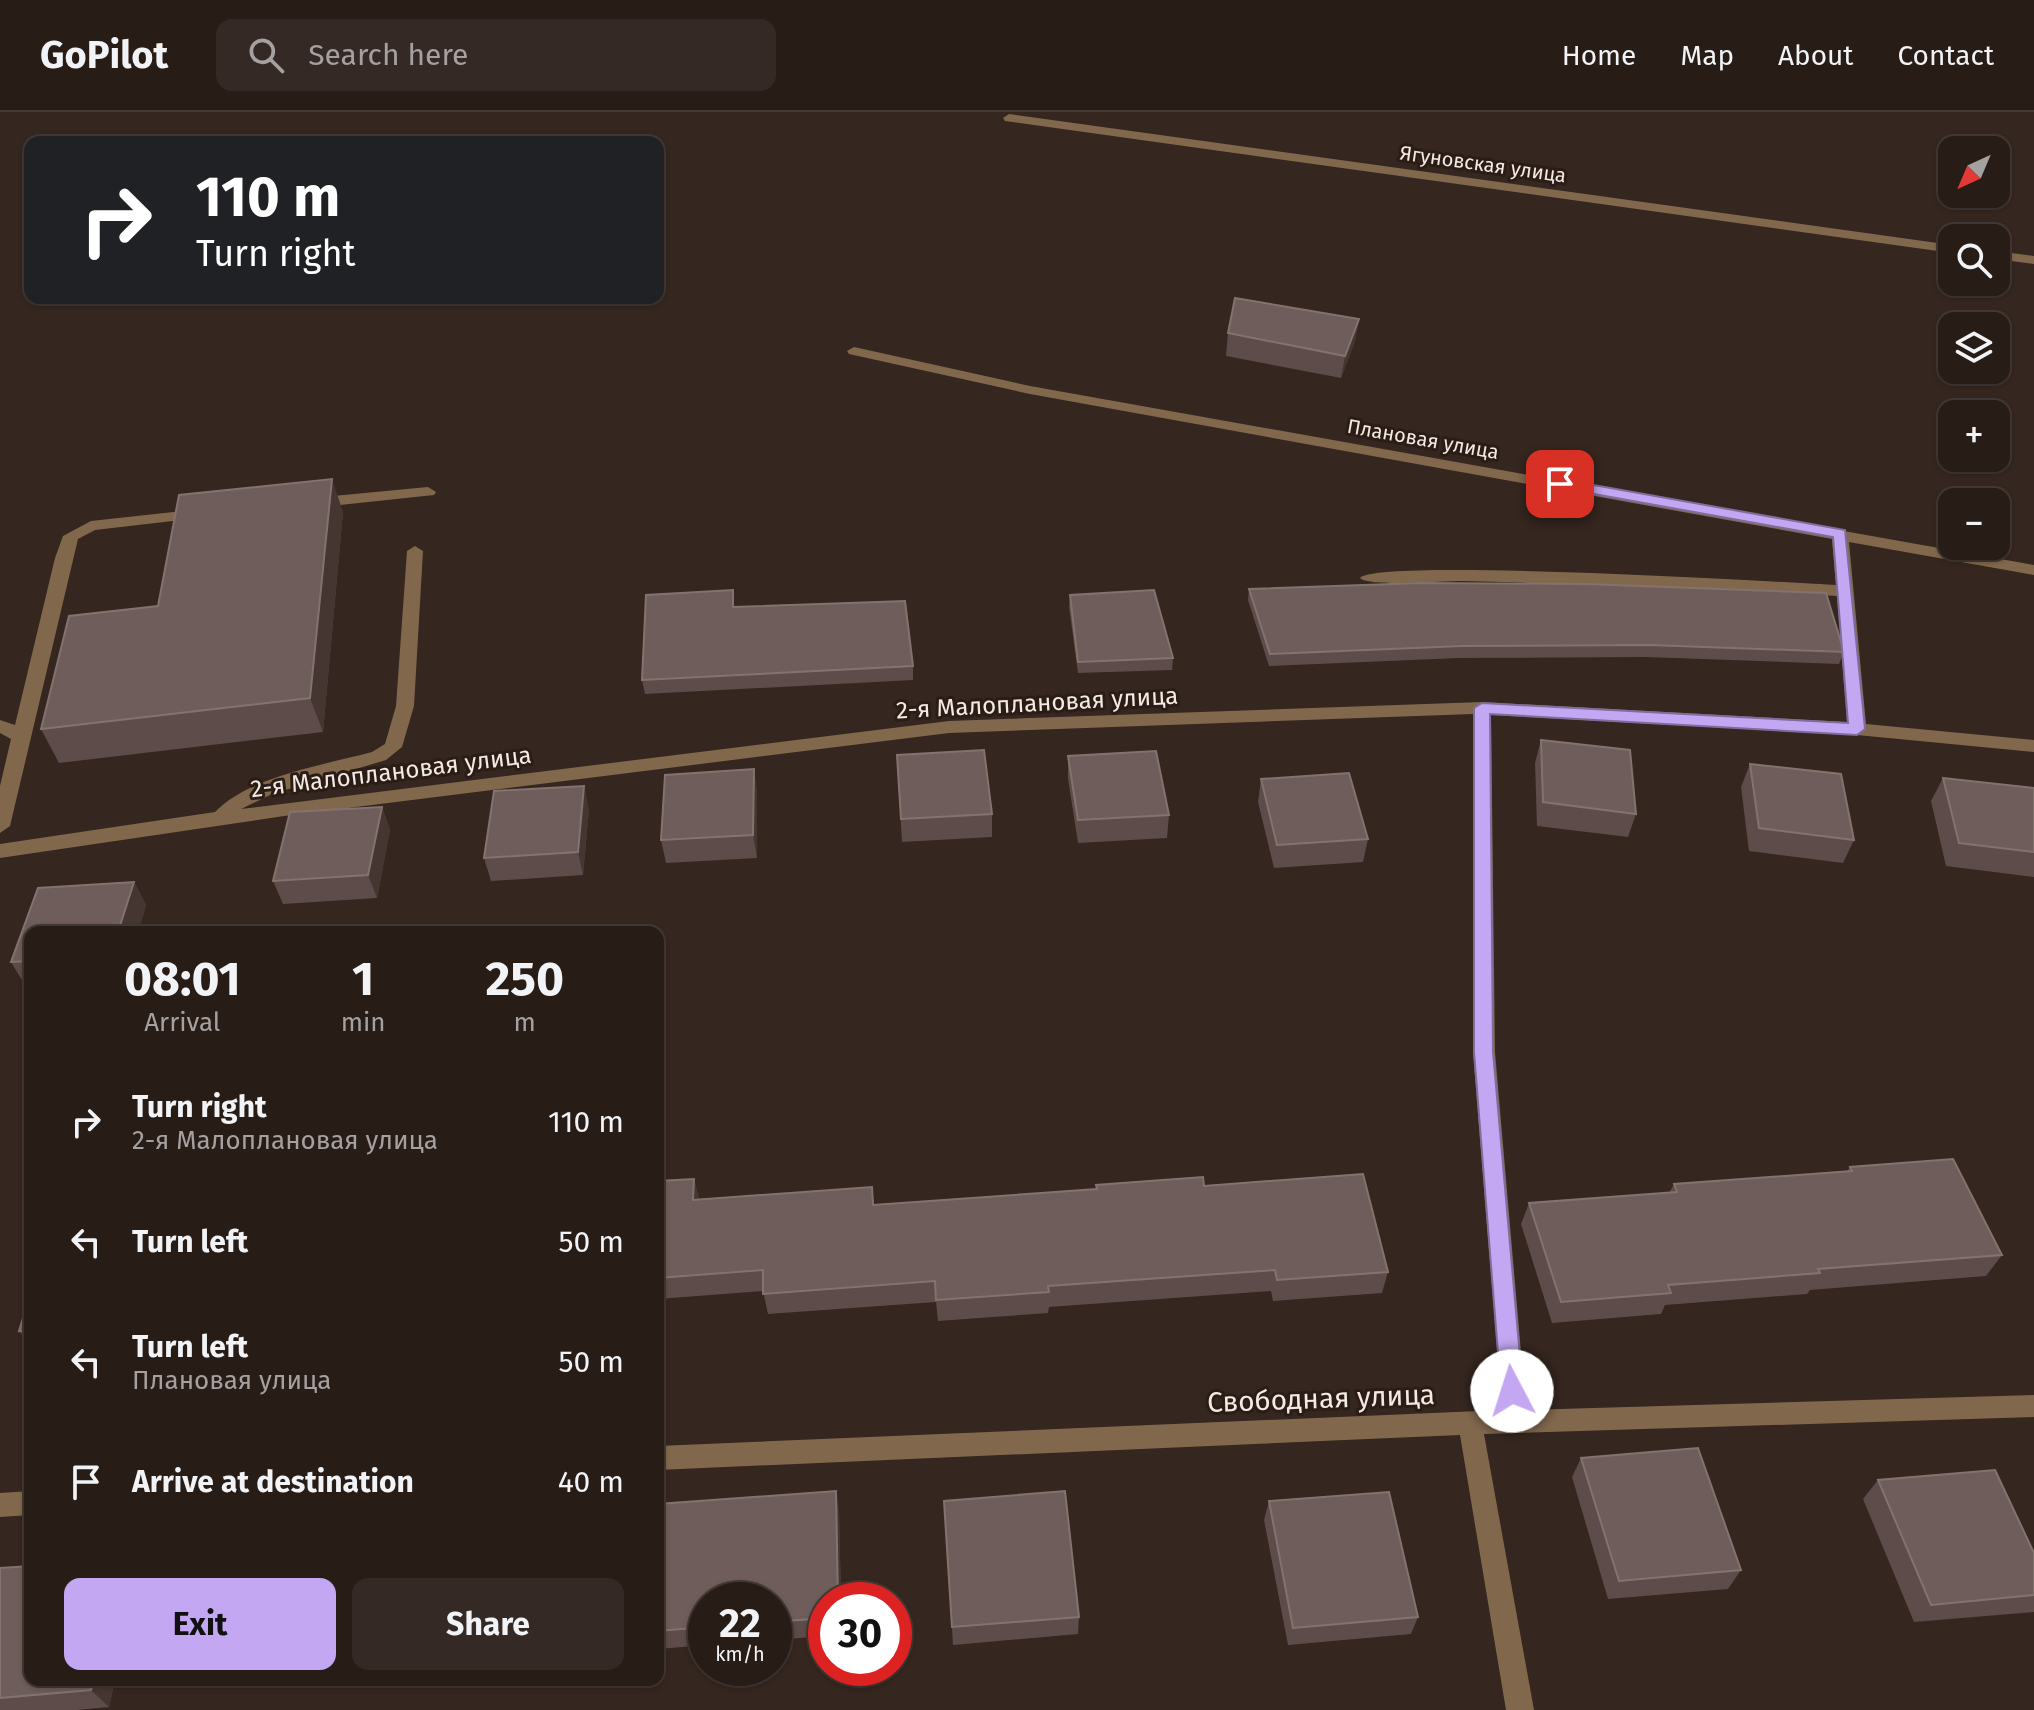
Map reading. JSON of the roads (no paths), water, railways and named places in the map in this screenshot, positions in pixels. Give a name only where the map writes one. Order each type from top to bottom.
[{"type":"street","name":"Ягуновская улица","points":[[1009,118],[1938,247]]},
{"type":"street","points":[[2010,257],[2034,260]]},
{"type":"street","name":"Плановая улица","points":[[854,351],[1030,390],[2034,570]]},
{"type":"street","points":[[290,505],[428,492]]},
{"type":"street","points":[[0,826],[63,558],[71,536],[91,526],[213,513]]},
{"type":"street","points":[[1840,533],[1857,729]]},
{"type":"street","points":[[221,818],[237,801],[265,789],[379,756],[393,747],[405,706],[415,551]]},
{"type":"street","points":[[1368,578],[1418,575],[1589,579],[1845,591]]},
{"type":"street","points":[[1482,708],[1484,1052],[1515,1422]]},
{"type":"street","name":"2-я Малоплановая улица","points":[[0,851],[221,818],[949,727],[1482,708],[1857,729],[2034,746]]},
{"type":"street","points":[[0,726],[21,736]]},
{"type":"street","name":"Свободная улица","points":[[664,1458],[1470,1423],[2034,1406]]},
{"type":"street","points":[[1470,1423],[1520,1710]]},
{"type":"street","points":[[0,1505],[24,1503]]}]
